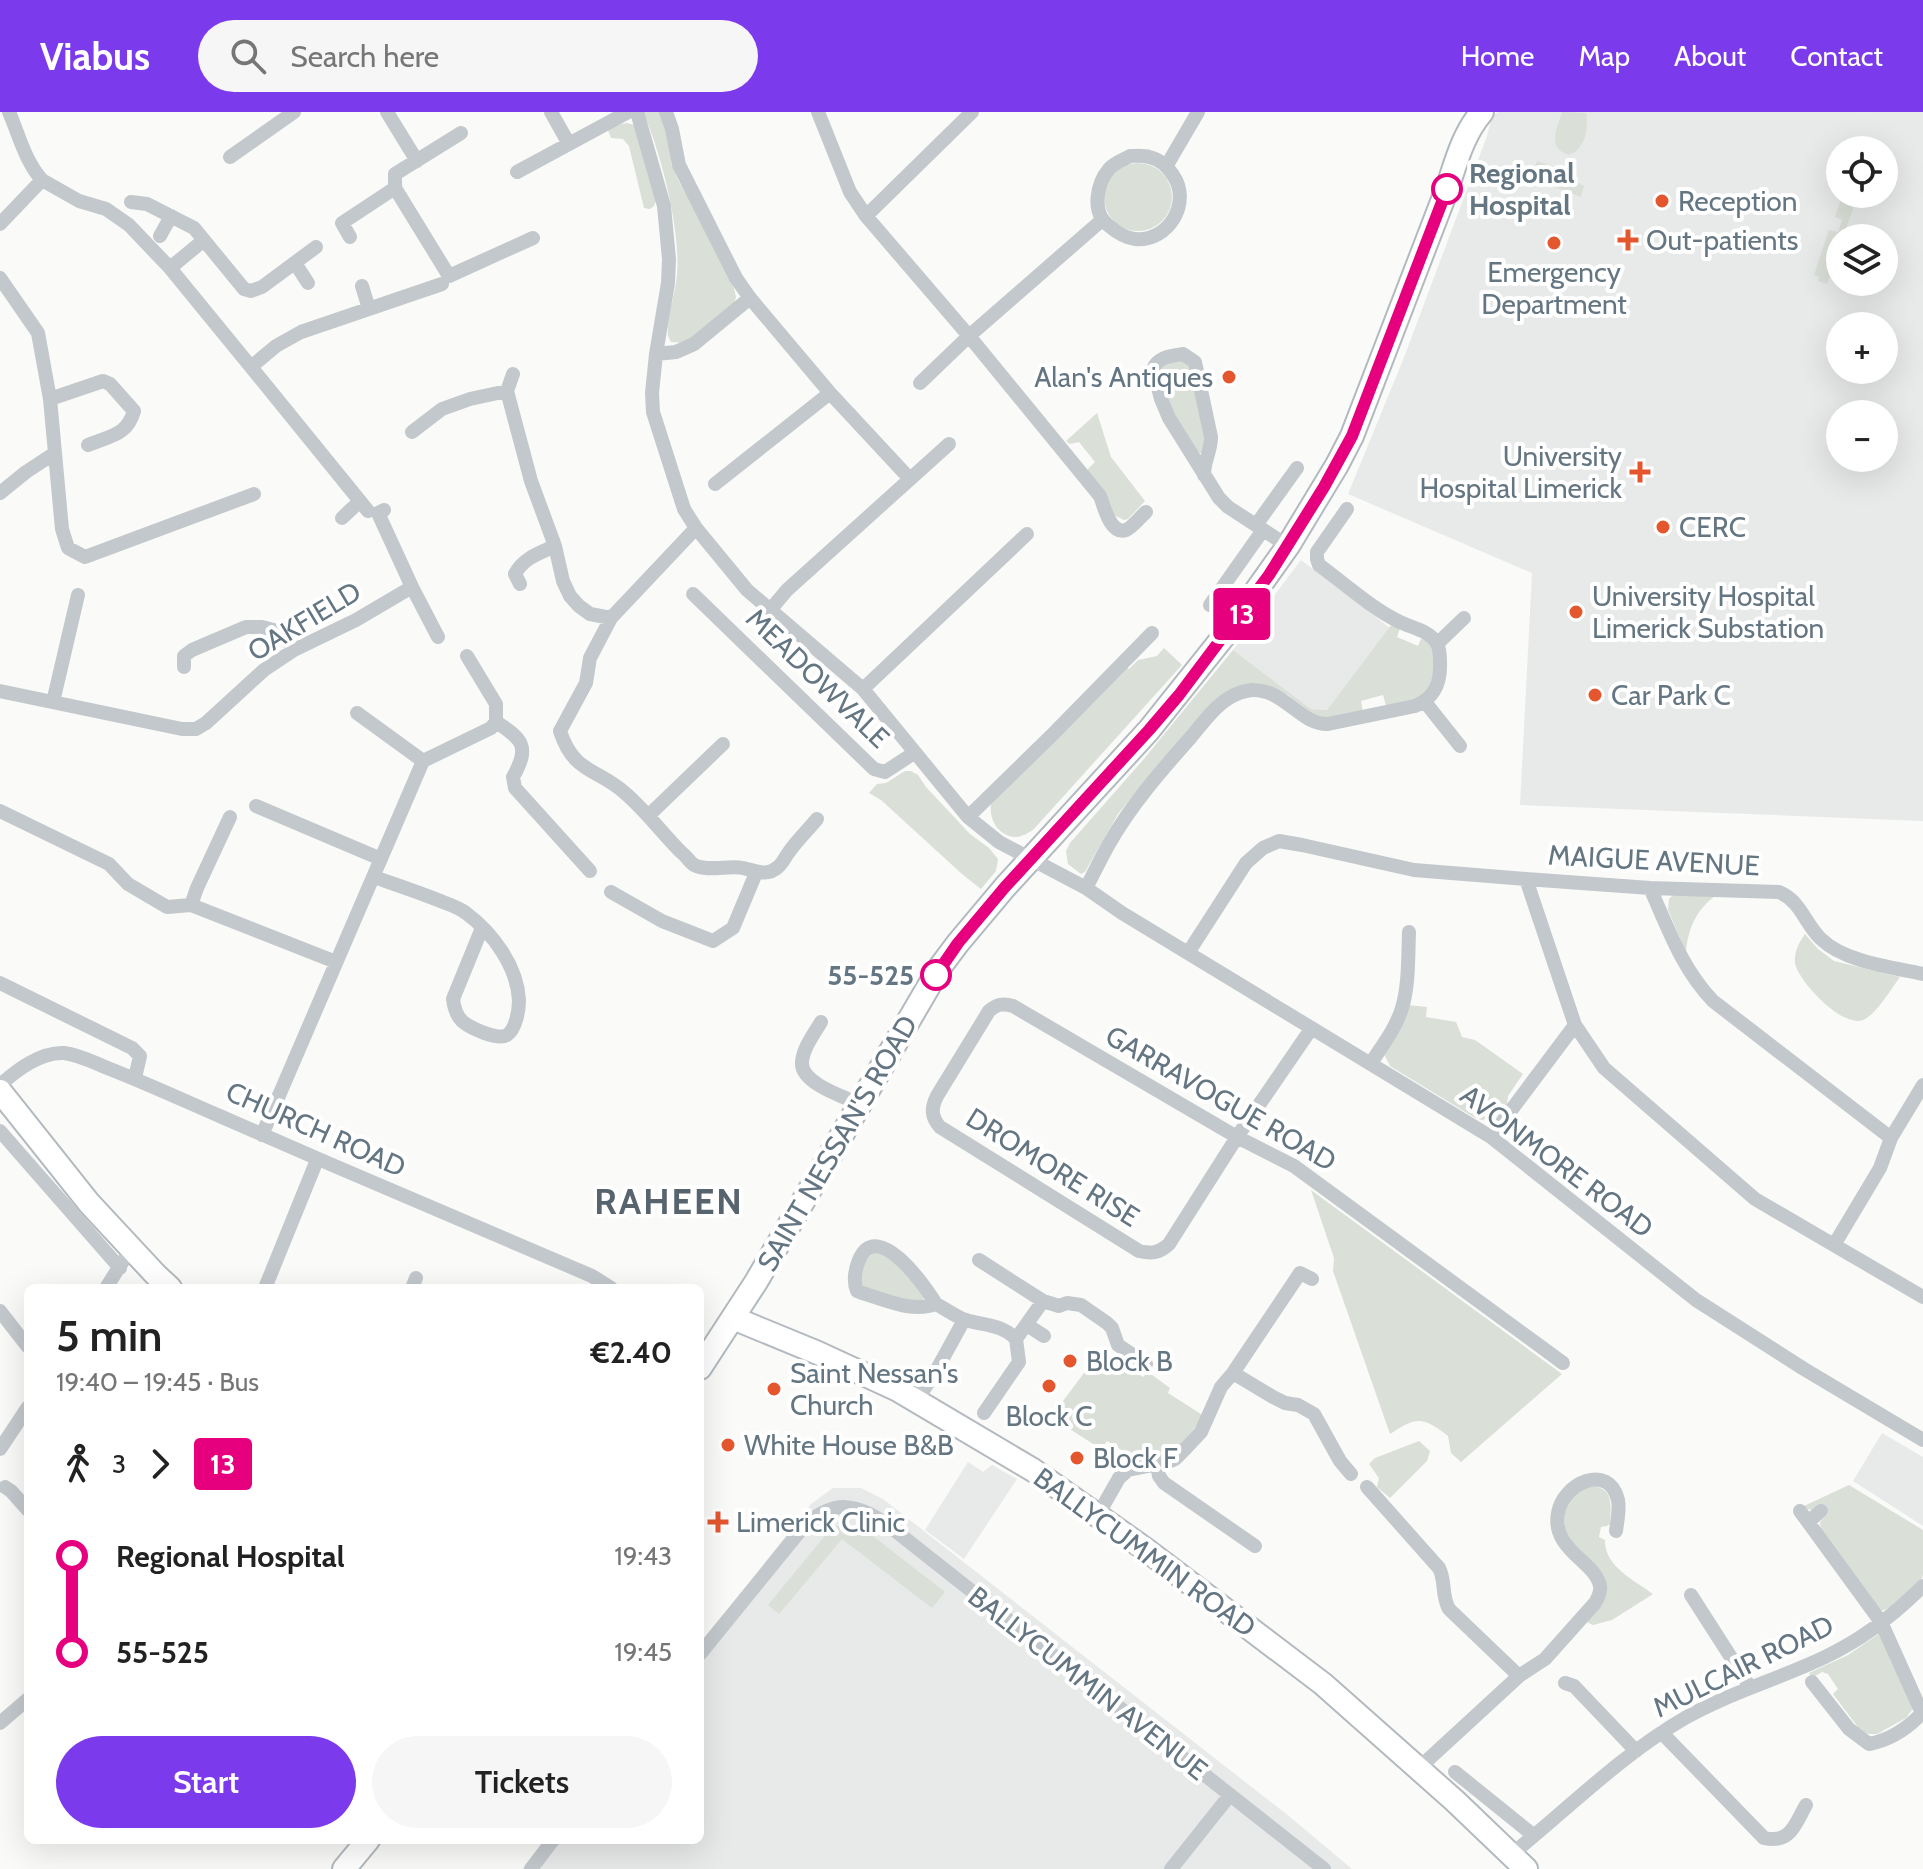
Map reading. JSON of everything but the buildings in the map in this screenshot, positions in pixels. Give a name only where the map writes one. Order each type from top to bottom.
[{"type":"main road","name":"SAINT NESSAN'S ROAD","points":[[704,1354],[733,1318],[756,1282],[940,967],[1179,695],[1242,613],[1288,546],[1337,465],[1359,421],[1475,116]]},
{"type":"main road","points":[[0,1088],[89,1203],[166,1284]]},
{"type":"main road","name":"BALLYCUMMIN ROAD","points":[[733,1318],[818,1353],[917,1400],[1033,1470],[1320,1681],[1519,1861]]},
{"type":"main road","points":[[344,1869],[365,1844]]},
{"type":"street","points":[[9,112],[21,144],[42,180],[79,201],[106,209],[129,225],[170,268],[378,513],[438,637]]},
{"type":"street","points":[[230,157],[294,112]]},
{"type":"street","points":[[387,112],[417,161]]},
{"type":"street","points":[[551,112],[569,144]]},
{"type":"street","points":[[517,172],[628,112]]},
{"type":"street","name":"MEADOWVALE","points":[[637,112],[664,206],[668,234],[668,283],[656,354],[653,412],[684,509],[747,590],[863,689],[968,817],[999,842],[1031,860]]},
{"type":"street","points":[[666,112],[679,165],[736,278],[830,393],[910,479]]},
{"type":"street","points":[[818,112],[850,192],[866,216],[1100,496],[1108,520],[1119,530],[1130,528],[1146,512]]},
{"type":"street","points":[[866,216],[972,112]]},
{"type":"street","points":[[1167,165],[1198,112]]},
{"type":"street","points":[[461,133],[395,174],[395,188],[449,276],[533,238]]},
{"type":"street","points":[[1130,156],[1150,157],[1167,165],[1178,182],[1181,202],[1173,221],[1155,236],[1135,239],[1118,233],[1102,220],[1098,204],[1100,184],[1111,166],[1130,156]]},
{"type":"street","points":[[0,224],[42,180]]},
{"type":"street","points":[[350,237],[342,223],[395,188]]},
{"type":"street","points":[[131,202],[147,204],[194,228],[244,289],[251,291],[262,287],[316,247]]},
{"type":"street","points":[[160,236],[171,216]]},
{"type":"street","points":[[920,383],[1102,220]]},
{"type":"street","points":[[170,268],[204,240]]},
{"type":"street","points":[[295,263],[308,283]]},
{"type":"street","points":[[0,278],[38,333],[50,399],[62,529],[68,548],[85,557],[254,494]]},
{"type":"street","points":[[251,367],[276,346],[301,332],[442,284]]},
{"type":"street","points":[[362,286],[369,309]]},
{"type":"street","points":[[656,354],[676,352],[694,344],[750,298]]},
{"type":"street","points":[[1204,475],[1211,437],[1195,362],[1183,354],[1167,356],[1156,362],[1153,376],[1169,418],[1213,490],[1228,507],[1288,546]]},
{"type":"street","points":[[513,374],[507,391],[531,481],[555,546],[563,581],[579,606],[590,614],[611,618]]},
{"type":"street","points":[[50,399],[103,381],[110,384],[134,411],[124,430],[88,445]]},
{"type":"street","points":[[412,432],[442,409],[507,391]]},
{"type":"street","points":[[715,484],[830,393]]},
{"type":"street","name":"MEADOWVALE","points":[[771,609],[787,590],[949,444]]},
{"type":"street","points":[[0,493],[55,453]]},
{"type":"street","points":[[1210,605],[1297,468]]},
{"type":"street","points":[[342,518],[371,507]]},
{"type":"street","points":[[1086,888],[1109,843],[1145,790],[1228,698],[1252,690],[1266,692],[1278,696],[1319,725],[1425,702],[1438,687],[1441,675],[1437,644],[1428,634],[1382,612],[1319,565],[1317,552],[1347,509]]},
{"type":"street","points":[[696,528],[611,618],[590,658],[586,683],[560,731],[565,745],[579,764],[627,794],[694,865],[770,873],[781,866],[788,852],[817,819]]},
{"type":"street","name":"MEADOWVALE","points":[[863,689],[1027,534]]},
{"type":"street","points":[[520,584],[515,574],[519,565],[555,546]]},
{"type":"street","name":"OAKFIELD","points":[[0,691],[169,727],[196,729],[264,670],[294,650],[356,620],[412,587]]},
{"type":"street","name":"MEADOWVALE","points":[[693,594],[874,769],[885,772],[914,753]]},
{"type":"street","points":[[53,702],[78,595]]},
{"type":"street","points":[[1437,644],[1464,618]]},
{"type":"street","points":[[184,667],[184,656],[192,650],[246,627],[281,632],[294,650]]},
{"type":"street","points":[[968,817],[1152,633]]},
{"type":"street","points":[[262,1135],[423,761],[491,728],[496,722],[496,704],[467,656]]},
{"type":"street","points":[[1425,702],[1460,746]]},
{"type":"street","points":[[357,713],[423,761]]},
{"type":"street","points":[[496,722],[514,733],[521,744],[523,753],[513,777],[515,788],[590,871]]},
{"type":"street","points":[[648,816],[723,744]]},
{"type":"street","points":[[256,806],[381,859]]},
{"type":"street","points":[[0,811],[109,864],[128,884],[167,907],[191,905],[336,962]]},
{"type":"street","points":[[191,905],[230,817]]},
{"type":"street","name":"MAIGUE AVENUE","points":[[1188,953],[1246,863],[1263,848],[1279,841],[1414,870],[1650,888],[1779,892],[1790,897],[1818,937],[1831,948],[1848,956],[1923,974]]},
{"type":"street","name":"AVONMORE ROAD","points":[[1031,860],[1086,888],[1122,913],[1491,1137],[1696,1300],[1923,1440]]},
{"type":"street","points":[[611,892],[662,921],[713,941],[733,928],[756,873]]},
{"type":"street","points":[[374,877],[465,911],[482,928],[508,961],[518,984],[519,1007],[512,1030],[501,1037],[483,1033],[463,1022],[454,1006],[453,999],[482,928]]},
{"type":"street","points":[[1526,879],[1575,1025],[1604,1068],[1755,1199],[1923,1297]]},
{"type":"street","points":[[1650,888],[1681,959],[1713,1001],[1891,1138]]},
{"type":"street","points":[[1371,1063],[1403,1008],[1409,932]]},
{"type":"street","points":[[0,983],[132,1048],[140,1056],[135,1078]]},
{"type":"street","name":"DROMORE RISE","points":[[1000,1004],[989,1011],[937,1096],[932,1113],[935,1121],[1139,1251],[1150,1254],[1161,1251],[1169,1244],[1311,1029]]},
{"type":"street","name":"GARRAVOGUE ROAD","points":[[1000,1004],[1013,1006],[1237,1137],[1294,1166],[1563,1363]]},
{"type":"street","points":[[821,1022],[801,1064],[804,1073],[810,1080],[860,1104]]},
{"type":"street","points":[[1491,1137],[1575,1025]]},
{"type":"street","name":"CHURCH ROAD","points":[[0,1088],[39,1058],[55,1053],[83,1058],[605,1284]]},
{"type":"street","points":[[1834,1245],[1880,1168],[1891,1138],[1923,1085]]},
{"type":"street","points":[[0,1131],[120,1268]]},
{"type":"street","points":[[267,1284],[317,1160]]},
{"type":"street","points":[[936,1304],[927,1308],[912,1308],[857,1291],[854,1279],[865,1251],[881,1246],[895,1254],[936,1304],[964,1320],[1000,1328],[1016,1339],[1019,1362],[984,1413]]},
{"type":"street","points":[[109,1284],[132,1248]]},
{"type":"street","points":[[979,1260],[1043,1301],[1059,1306],[1067,1303],[1081,1305],[1112,1328],[1118,1345],[1146,1364]]},
{"type":"street","points":[[1098,1515],[1119,1478],[1128,1470],[1175,1459],[1201,1432],[1221,1387],[1300,1273],[1312,1279]]},
{"type":"street","points":[[1016,1339],[1043,1301]]},
{"type":"street","points":[[0,1311],[24,1342]]},
{"type":"street","points":[[917,1400],[964,1320]]},
{"type":"street","points":[[1027,1325],[1044,1336]]},
{"type":"street","points":[[1233,1373],[1273,1397],[1314,1414],[1340,1461],[1351,1474]]},
{"type":"street","points":[[0,1449],[24,1413]]},
{"type":"street","points":[[1157,1465],[1164,1483],[1255,1546]]},
{"type":"street","points":[[1419,1768],[1519,1676],[1545,1659],[1595,1603],[1600,1587],[1595,1575],[1569,1550],[1558,1528],[1561,1502],[1570,1489],[1590,1479],[1608,1485],[1618,1500],[1616,1531]]},
{"type":"street","points":[[5,1487],[24,1506]]},
{"type":"street","points":[[1367,1487],[1439,1568],[1449,1609],[1519,1676]]},
{"type":"street","name":"BALLYCUMMIN AVENUE","points":[[704,1649],[813,1517],[846,1506],[870,1512],[1324,1869]]},
{"type":"street","points":[[1812,1682],[1849,1729],[1869,1744],[1905,1729],[1922,1713],[1881,1622],[1804,1517],[1821,1511]]},
{"type":"street","name":"MULCAIR ROAD","points":[[1519,1861],[1533,1835],[1662,1733],[1710,1705],[1842,1648],[1900,1609],[1923,1586]]},
{"type":"street","points":[[1691,1595],[1750,1687]]},
{"type":"street","points":[[1900,1609],[1923,1604]]},
{"type":"street","points":[[1565,1683],[1574,1686],[1636,1751]]},
{"type":"street","points":[[2,1718],[24,1702]]},
{"type":"street","points":[[1662,1733],[1764,1838],[1780,1839],[1790,1833],[1806,1805]]},
{"type":"street","points":[[1455,1772],[1533,1835]]},
{"type":"street","points":[[1171,1869],[1230,1795]]},
{"type":"street","points":[[534,1865],[550,1844]]},
{"type":"shaded area","points":[[643,112],[660,112],[670,143],[671,163],[706,229],[736,297],[734,304],[685,343],[671,342],[668,336],[677,275],[676,237],[663,170]]},
{"type":"shaded area","name":"University Hospital Limerick","points":[[1498,112],[1923,112],[1923,821],[1520,805],[1532,573],[1348,494],[1403,360],[1492,116]]},
{"type":"shaded area","points":[[1562,112],[1586,113],[1585,138],[1579,148],[1569,155],[1555,143]]},
{"type":"shaded area","points":[[627,123],[634,125],[656,201],[650,209],[644,208],[629,146],[623,139],[611,138],[608,130]]},
{"type":"shaded area","points":[[1537,161],[1561,169],[1584,186],[1581,197],[1534,179],[1532,176]]},
{"type":"shaded area","points":[[1138,163],[1162,173],[1172,197],[1162,221],[1138,231],[1114,221],[1104,197],[1114,173]]},
{"type":"shaded area","points":[[1838,208],[1853,208],[1848,224],[1841,224],[1842,220],[1835,217]]},
{"type":"shaded area","points":[[1826,239],[1826,284],[1818,281],[1819,277],[1814,275]]},
{"type":"shaded area","points":[[1183,360],[1191,367],[1206,440],[1202,453],[1198,453],[1177,423],[1158,370],[1163,363]]},
{"type":"shaded area","points":[[1097,413],[1111,457],[1145,501],[1128,519],[1114,515],[1086,471],[1095,462],[1079,442],[1070,444],[1066,441]]},
{"type":"shaded area","points":[[1301,560],[1390,628],[1327,710],[1311,709],[1233,650]]},
{"type":"shaded area","points":[[1392,624],[1400,628],[1397,637],[1418,646],[1421,639],[1426,640],[1434,652],[1434,683],[1418,699],[1386,706],[1383,695],[1361,701],[1363,712],[1326,720],[1269,686],[1231,689],[1210,705],[1118,814],[1085,872],[1081,874],[1068,864],[1066,851],[1070,843],[1233,650],[1311,709],[1327,710]]},
{"type":"shaded area","points":[[1164,648],[1182,665],[1033,830],[1015,837],[999,830],[993,821],[991,804],[1126,666],[1129,669],[1138,660],[1157,656]]},
{"type":"shaded area","points":[[905,771],[918,775],[970,834],[998,859],[996,871],[981,889],[881,800],[869,793],[877,784],[886,783]]},
{"type":"shaded area","points":[[1673,895],[1715,896],[1694,921],[1686,952],[1668,910],[1669,899]]},
{"type":"shaded area","points":[[1805,934],[1834,961],[1900,977],[1868,1017],[1854,1021],[1844,1017],[1812,991],[1798,971],[1795,963],[1797,947]]},
{"type":"shaded area","points":[[1408,1005],[1427,1007],[1426,1017],[1456,1022],[1462,1037],[1475,1040],[1523,1074],[1508,1096],[1507,1105],[1495,1118],[1475,1118],[1390,1066],[1384,1054]]},
{"type":"shaded area","points":[[1311,1190],[1562,1374],[1461,1462],[1451,1453],[1448,1436],[1425,1422],[1407,1424],[1390,1434],[1333,1271],[1334,1258]]},
{"type":"shaded area","points":[[877,1251],[894,1258],[924,1297],[923,1300],[916,1303],[860,1286],[865,1262]]},
{"type":"shaded area","points":[[1102,1349],[1143,1377],[1148,1372],[1170,1388],[1168,1393],[1204,1416],[1170,1456],[1149,1462],[1124,1460],[1123,1451],[1107,1441],[1101,1449],[1051,1417]]},
{"type":"shaded area","points":[[1882,1433],[1923,1457],[1923,1526],[1853,1481]]},
{"type":"shaded area","points":[[1419,1441],[1430,1451],[1427,1461],[1390,1498],[1377,1487],[1379,1478],[1369,1464],[1375,1458]]},
{"type":"shaded area","points":[[968,1462],[983,1472],[992,1465],[1017,1479],[964,1559],[925,1530]]},
{"type":"shaded area","points":[[1588,1485],[1603,1489],[1609,1497],[1610,1524],[1601,1527],[1599,1537],[1605,1540],[1609,1557],[1622,1572],[1653,1594],[1612,1620],[1593,1625],[1587,1622],[1603,1602],[1607,1587],[1574,1548],[1565,1525],[1570,1499]]},
{"type":"shaded area","points":[[1849,1485],[1923,1530],[1921,1580],[1905,1597],[1880,1611],[1821,1530],[1820,1522],[1828,1514],[1822,1505],[1811,1510],[1804,1506]]},
{"type":"shaded area","points":[[833,1488],[861,1488],[883,1499],[1290,1817],[1352,1869],[522,1869],[542,1844],[704,1844],[704,1640],[811,1504]]},
{"type":"shaded area","points":[[837,1526],[849,1526],[869,1533],[945,1592],[932,1608],[842,1539],[779,1614],[768,1605],[828,1532]]},
{"type":"shaded area","points":[[1880,1633],[1914,1707],[1906,1718],[1877,1734],[1868,1734],[1860,1730],[1833,1694],[1838,1689],[1828,1674],[1822,1672],[1812,1678],[1809,1673],[1848,1655]]},
{"type":"bus line","name":"13","points":[[936,975],[958,943],[1005,887],[1179,695],[1269,575],[1352,436],[1447,189]]},
{"type":"place","name":"Regional Hospital","points":[[1447,189]]},
{"type":"place","name":"Reception","points":[[1662,201]]},
{"type":"place","name":"Out-patients","points":[[1628,240]]},
{"type":"place","name":"Emergency Department","points":[[1554,243]]},
{"type":"place","name":"Alan's Antiques","points":[[1229,377]]},
{"type":"place","name":"University Hospital Limerick","points":[[1640,472]]},
{"type":"place","name":"CERC","points":[[1663,527]]},
{"type":"place","name":"University Hospital Limerick Substation","points":[[1576,612]]},
{"type":"place","name":"Car Park C","points":[[1595,695]]},
{"type":"place","name":"55-525","points":[[936,975]]},
{"type":"place","name":"Block B","points":[[1070,1361]]},
{"type":"place","name":"Block C","points":[[1049,1386]]},
{"type":"place","name":"Saint Nessan's Church","points":[[774,1389]]},
{"type":"place","name":"White House B&B","points":[[728,1445]]},
{"type":"place","name":"Block F","points":[[1077,1458]]},
{"type":"place","name":"Limerick Clinic","points":[[718,1522]]},
{"type":"district","name":"RAHEEN","points":[[669,1201]]}]
